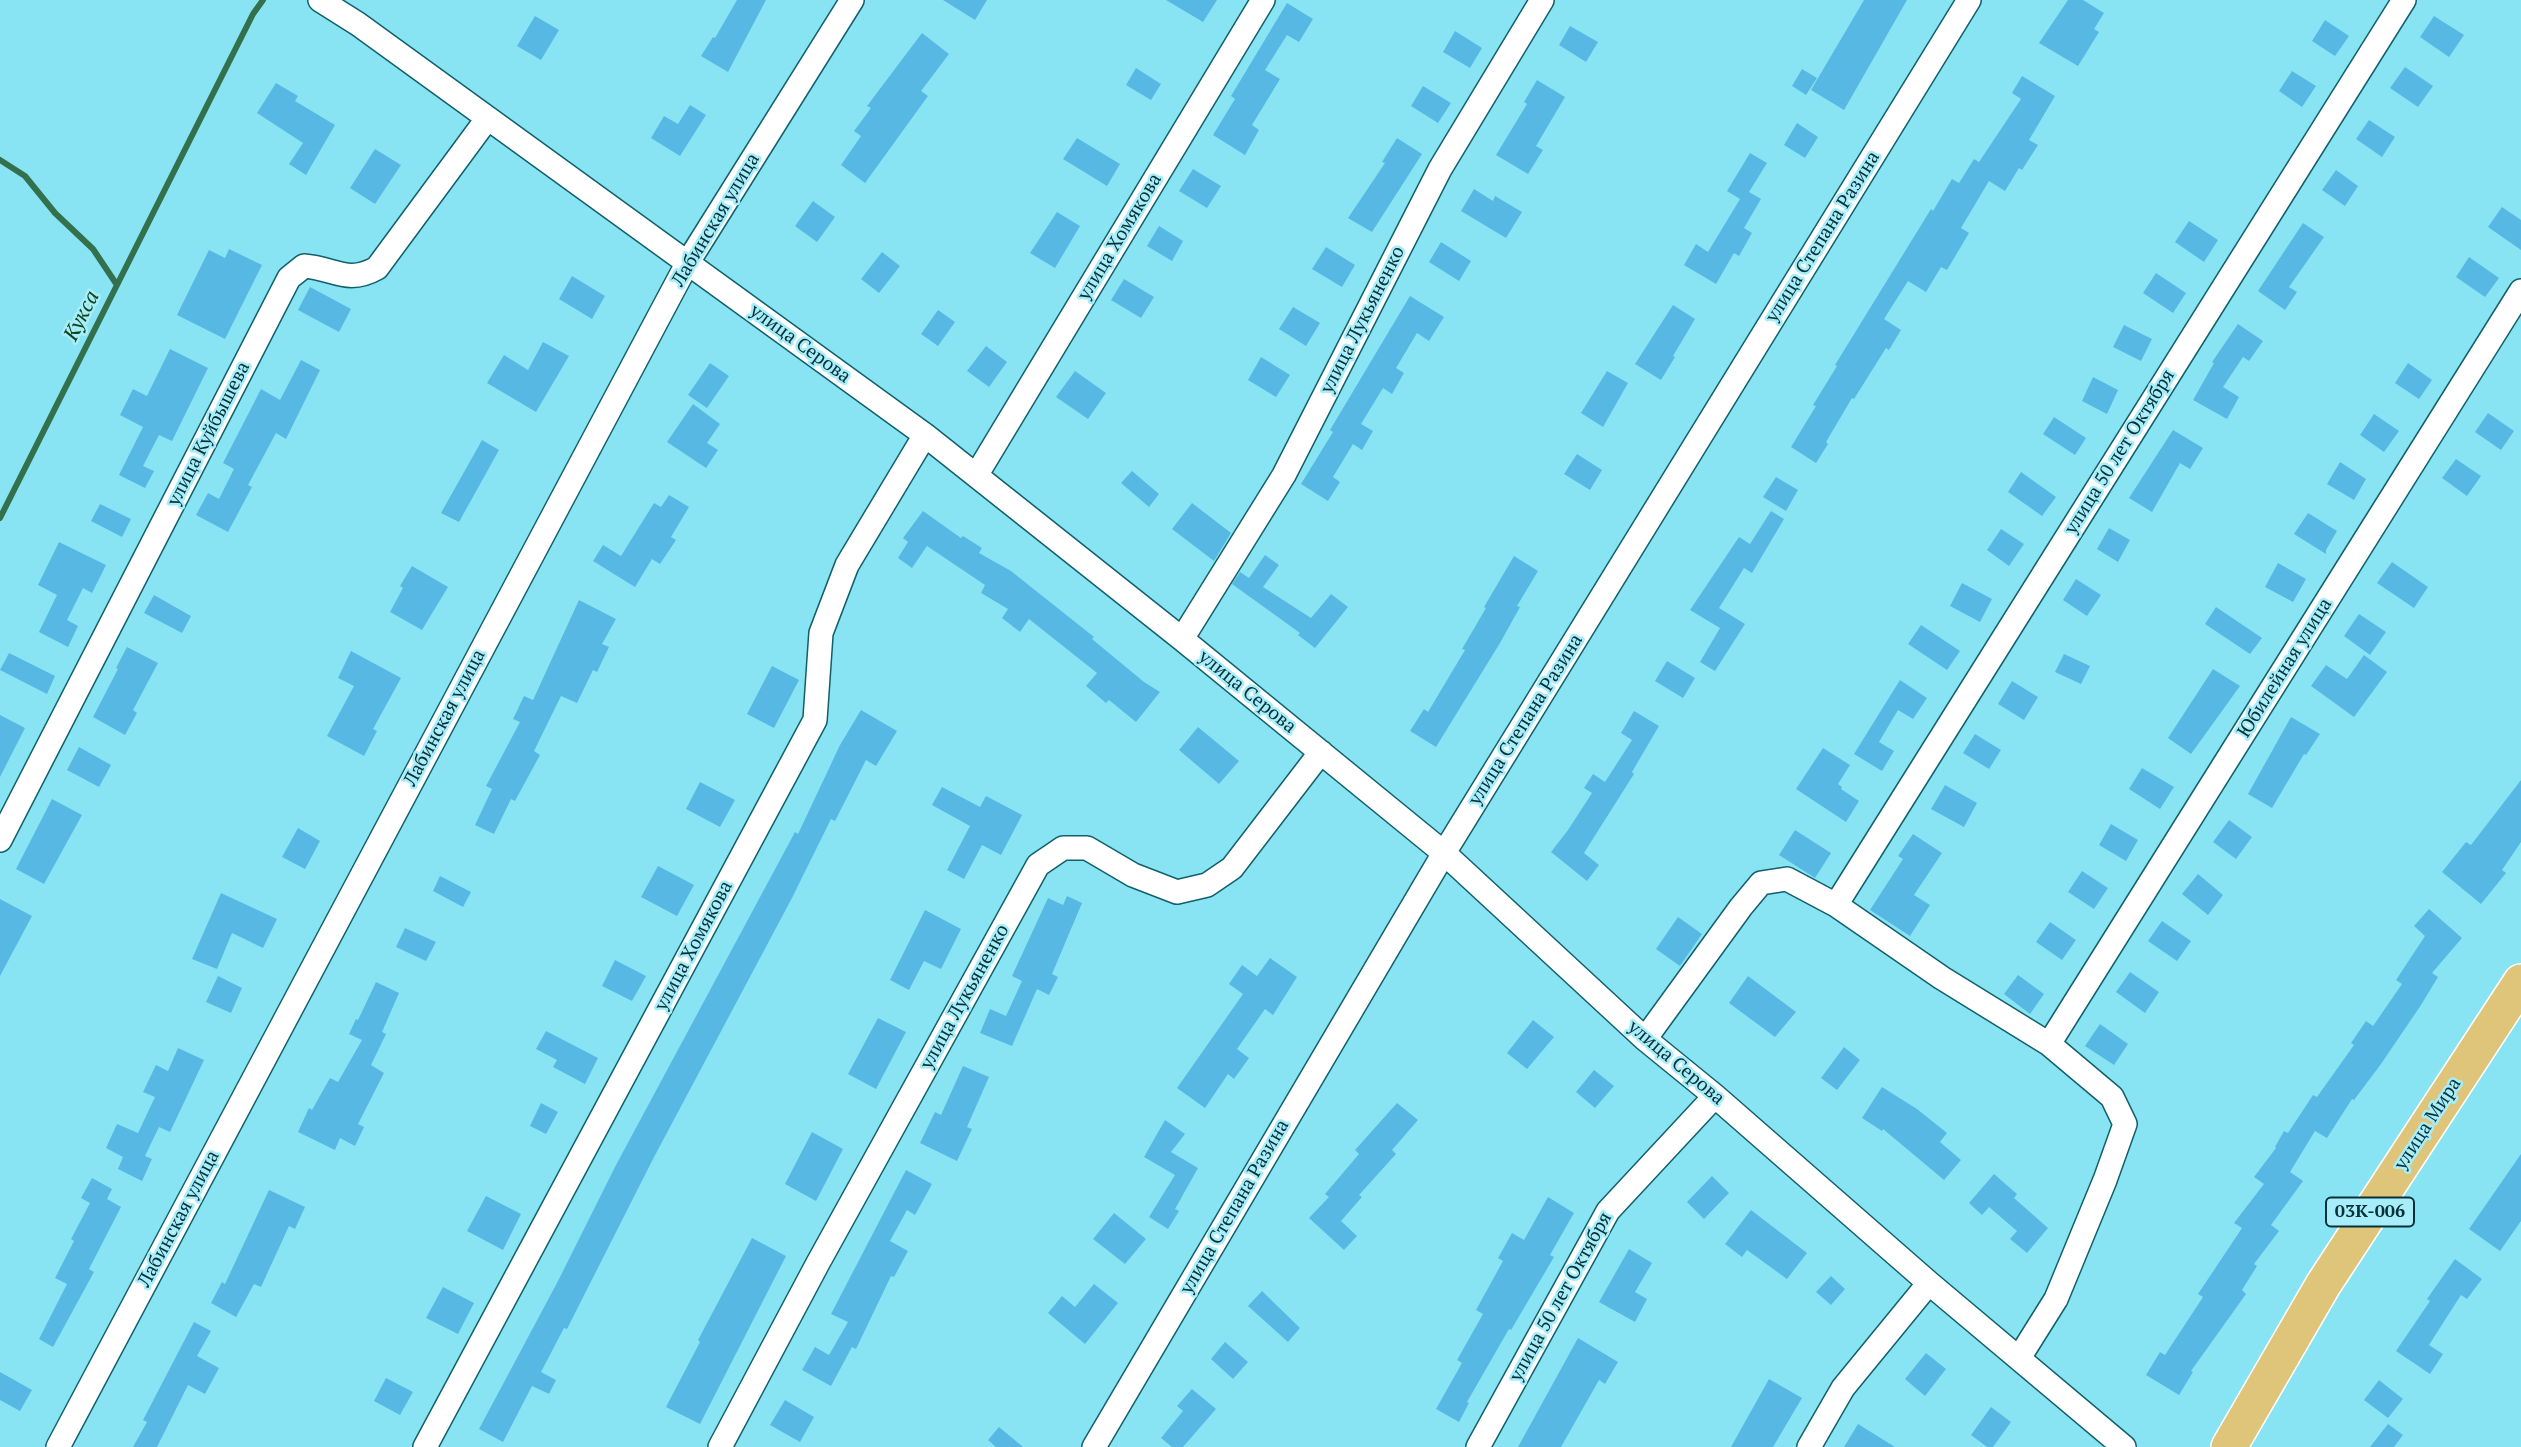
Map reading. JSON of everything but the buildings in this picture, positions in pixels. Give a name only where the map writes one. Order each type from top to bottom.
[{"type":"main road","name":"улица Мира","points":[[2228,1447],[2323,1284],[2521,982]]},
{"type":"street","name":"улица Серова","points":[[320,0],[358,24],[925,435],[1182,639],[1444,853],[1645,1039],[2124,1447]]},
{"type":"street","name":"Лабинская улица","points":[[58,1447],[688,262],[852,0]]},
{"type":"street","name":"улица Хомякова","points":[[976,474],[1263,0]]},
{"type":"street","name":"улица Лукьяненко","points":[[1182,639],[1284,475],[1440,169],[1542,0]]},
{"type":"street","name":"улица Степана Разина","points":[[1094,1447],[1444,853],[1969,0]]},
{"type":"street","name":"улица 50 лет Октября","points":[[1836,905],[2404,0]]},
{"type":"street","name":"улица Куйбышева","points":[[0,840],[289,278],[304,266],[321,267],[343,276],[363,276],[377,268],[488,119]]},
{"type":"street","name":"Юбилейная улица","points":[[2049,1044],[2521,291]]},
{"type":"street","name":"улица Хомякова","points":[[425,1447],[815,720],[821,633],[847,565],[925,435]]},
{"type":"street","name":"улица Лукьяненко","points":[[720,1447],[818,1263],[1038,865],[1063,848],[1087,848],[1133,875],[1177,892],[1207,886],[1232,868],[1321,752]]},
{"type":"street","points":[[1645,1039],[1761,883],[1787,879],[1836,905],[1942,978],[2049,1044],[2112,1097],[2125,1124],[2056,1299],[2019,1358]]},
{"type":"street","name":"улица 50 лет Октября","points":[[1478,1447],[1608,1211],[1715,1096]]},
{"type":"street","points":[[1810,1447],[1843,1388],[1929,1283]]},
{"type":"waterway","points":[[117,285],[253,14],[263,0]]},
{"type":"waterway","name":"Кукса","points":[[0,160],[25,176],[55,213],[93,249],[117,285],[0,518]]}]
